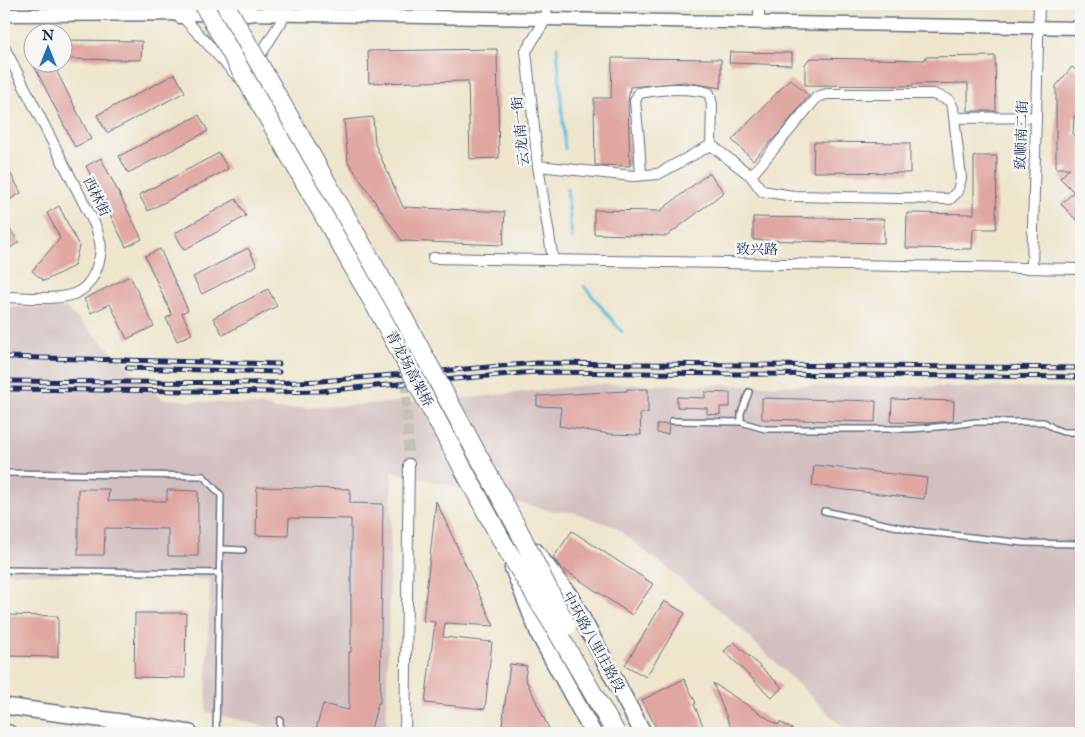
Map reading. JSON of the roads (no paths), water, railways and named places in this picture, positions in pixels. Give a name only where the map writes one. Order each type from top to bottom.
[{"type":"highway","name":"青龙场高架桥","points":[[203,4],[381,316],[503,543],[616,733]]},
{"type":"highway","name":"青龙场高架桥","points":[[225,4],[396,304],[519,531],[558,610],[628,733]]},
{"type":"main road","name":"中环路八里庄路段","points":[[519,531],[571,598],[643,733]]},
{"type":"main road","points":[[503,543],[540,636],[593,733]]},
{"type":"main road","points":[[4,706],[190,733]]},
{"type":"main road","points":[[4,733],[9,733]]},
{"type":"street","name":"云龙南一街","points":[[547,4],[546,18],[526,51],[538,166],[554,260]]},
{"type":"street","points":[[759,4],[759,23]]},
{"type":"street","name":"致顺南二街","points":[[1032,268],[1039,4]]},
{"type":"street","points":[[4,15],[246,9],[286,14],[323,9],[546,18],[1081,28]]},
{"type":"street","points":[[177,10],[243,82],[358,282],[394,319],[404,341]]},
{"type":"street","points":[[243,82],[286,14]]},
{"type":"street","name":"西林街","points":[[4,48],[95,226],[100,237],[102,254],[93,277],[81,291],[64,297],[4,297]]},
{"type":"street","points":[[641,175],[640,141],[635,101],[640,93],[660,90],[698,90],[709,93],[712,104],[711,145]]},
{"type":"street","points":[[711,145],[751,176],[762,191],[794,196],[950,199],[958,191],[961,178],[953,108],[949,100],[933,94],[827,94],[817,97],[751,176]]},
{"type":"street","points":[[954,118],[1036,117]]},
{"type":"street","points":[[538,166],[641,175],[658,174],[711,145]]},
{"type":"street","name":"致兴路","points":[[433,258],[1081,269]]},
{"type":"street","points":[[405,733],[409,464]]},
{"type":"lane","points":[[741,422],[741,413],[749,392]]},
{"type":"lane","points":[[672,421],[741,422],[765,429],[911,429],[975,422],[1044,422],[1063,432],[1081,432]]},
{"type":"lane","points":[[4,474],[202,476],[222,495],[216,733]]},
{"type":"lane","points":[[824,511],[917,531],[1024,543],[1081,544]]},
{"type":"lane","points":[[220,549],[243,550]]},
{"type":"lane","points":[[4,570],[220,573]]},
{"type":"lane","points":[[280,720],[280,733]]},
{"type":"waterway","points":[[557,47],[565,149]]},
{"type":"waterway","points":[[567,189],[572,239]]},
{"type":"waterway","points":[[584,286],[622,332]]},
{"type":"tunnel","points":[[405,367],[409,464]]},
{"type":"railway","points":[[4,357],[279,364]]},
{"type":"railway","points":[[4,381],[277,383],[537,363],[1081,368]]},
{"type":"railway","points":[[127,368],[279,372]]},
{"type":"railway","points":[[4,389],[320,391],[534,372],[1081,377]]}]
